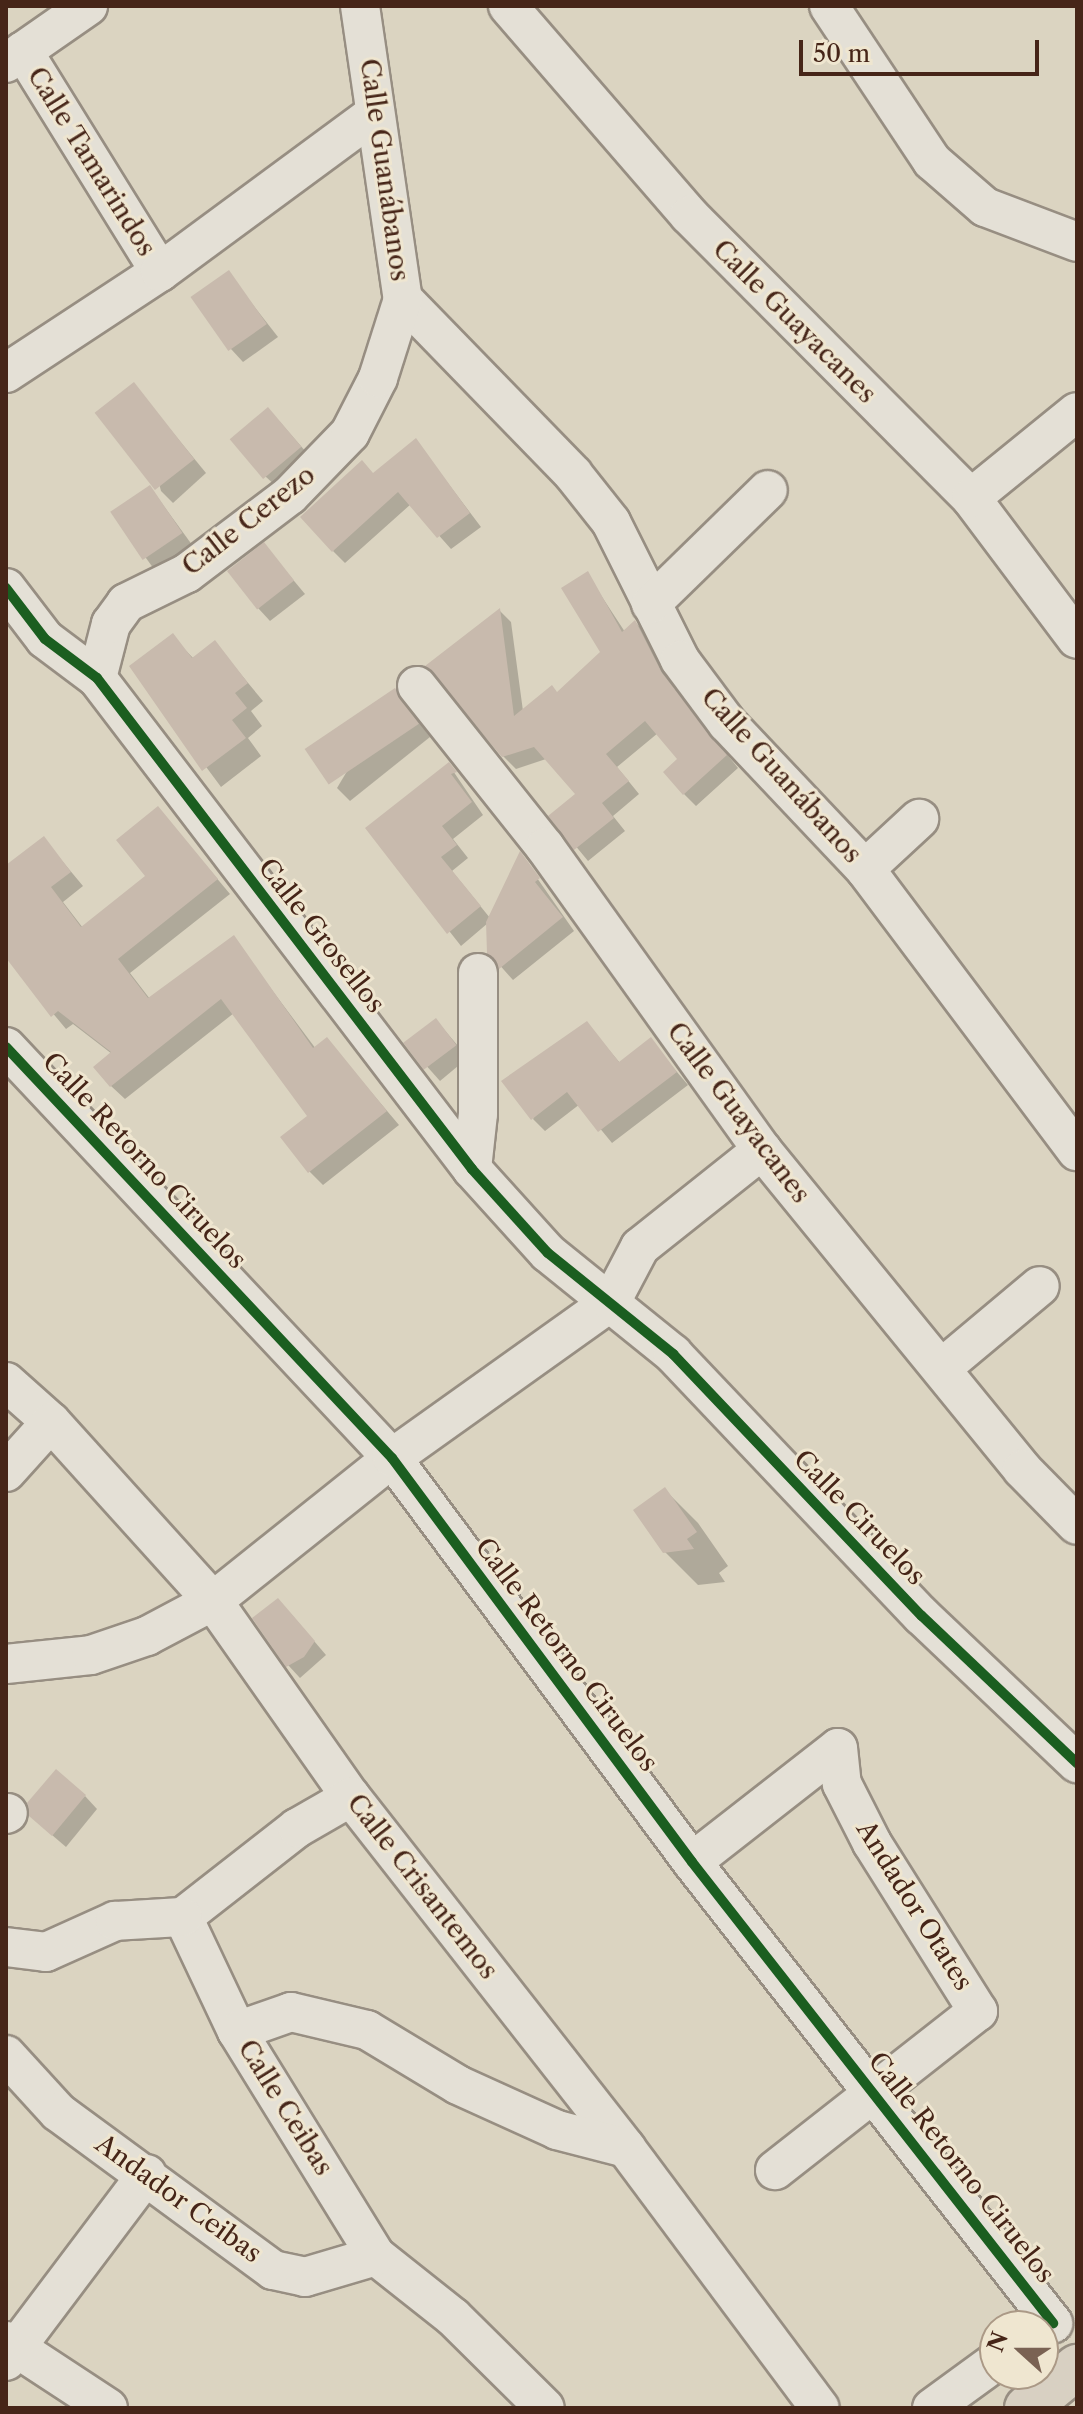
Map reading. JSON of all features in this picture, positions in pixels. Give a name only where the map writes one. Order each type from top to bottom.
[{"type":"main road","points":[[1027,2408],[1077,2367]]},
{"type":"street","points":[[14,57],[88,6]]},
{"type":"street","name":"Calle Guanábanos","points":[[360,6],[403,299],[573,474],[611,522],[680,660],[727,723],[865,869],[1077,1151]]},
{"type":"street","name":"Calle Guayacanes","points":[[508,6],[689,215],[971,498],[1077,639]]},
{"type":"street","points":[[829,6],[932,161],[985,207],[1077,242]]},
{"type":"street","name":"Calle Tamarindos","points":[[14,57],[160,272]]},
{"type":"street","name":"Calle Tamarindos","points":[[6,373],[160,272],[374,114]]},
{"type":"street","name":"Calle Cerezo","points":[[97,678],[111,624],[126,603],[187,573],[290,495],[350,433],[378,378],[403,299]]},
{"type":"street","points":[[971,498],[1077,412]]},
{"type":"street","points":[[651,604],[768,490]]},
{"type":"street","name":"Calle Grosellos","points":[[6,588],[45,639],[97,678],[472,1169],[548,1253],[611,1302]]},
{"type":"street","name":"Calle Guayacanes","points":[[417,686],[545,847],[762,1150],[943,1367],[1022,1469],[1077,1525]]},
{"type":"street","points":[[865,869],[919,819]]},
{"type":"street","points":[[472,1169],[478,1114],[478,973]]},
{"type":"street","name":"Calle Retorno Ciruelos","points":[[6,1047],[392,1458],[692,1862],[1050,2310]]},
{"type":"street","points":[[6,1664],[91,1655],[147,1636],[213,1601],[392,1458],[611,1302],[640,1247],[762,1150]]},
{"type":"street","points":[[943,1367],[1040,1286]]},
{"type":"street","name":"Calle Ciruelos","points":[[611,1302],[673,1354],[922,1616],[1077,1763]]},
{"type":"street","name":"Calle Crisantemos","points":[[6,1382],[51,1422],[213,1601],[351,1797],[626,2148],[820,2408]]},
{"type":"street","points":[[6,1472],[51,1422]]},
{"type":"street","name":"Andador Otates","points":[[692,1862],[838,1748],[842,1784],[872,1843],[978,2011],[876,2094]]},
{"type":"street","points":[[6,1947],[46,1952],[115,1921],[183,1917],[297,1828],[351,1797]]},
{"type":"street","name":"Calle Ceibas","points":[[183,1917],[237,2031],[376,2256],[453,2317],[545,2408]]},
{"type":"street","points":[[237,2031],[291,2012],[367,2030],[458,2085],[557,2130],[626,2148]]},
{"type":"street","name":"Andador Ceibas","points":[[6,2055],[58,2112],[147,2174],[273,2270],[305,2277],[376,2256]]},
{"type":"street","points":[[775,2170],[876,2094]]},
{"type":"street","points":[[108,2408],[9,2350],[147,2174]]},
{"type":"street","points":[[932,2408],[979,2374]]},
{"type":"building","points":[[229,270],[267,324],[228,351],[190,297]]},
{"type":"building","points":[[134,382],[194,459],[155,490],[95,413]]},
{"type":"building","points":[[268,407],[301,447],[263,479],[230,439]]},
{"type":"building","points":[[416,438],[470,513],[437,538],[398,492],[332,552],[300,517],[362,460],[373,473]]},
{"type":"building","points":[[150,485],[182,533],[143,560],[110,512]]},
{"type":"building","points":[[264,542],[294,581],[257,610],[227,571]]},
{"type":"building","points":[[588,571],[622,632],[635,620],[662,673],[727,755],[683,795],[663,772],[677,759],[645,721],[606,754],[629,781],[602,803],[614,818],[574,850],[548,816],[575,794],[534,747],[502,757],[425,666],[500,608],[514,716],[552,685],[557,692],[600,652],[561,588]]},
{"type":"building","points":[[173,633],[192,658],[215,640],[248,683],[235,693],[247,708],[232,720],[246,738],[202,771],[129,666]]},
{"type":"building","points":[[395,688],[419,724],[329,785],[305,749]]},
{"type":"building","points":[[449,762],[457,772],[451,774],[472,802],[442,826],[457,845],[441,857],[481,906],[447,934],[365,828]]},
{"type":"building","points":[[158,806],[218,879],[118,959],[148,998],[234,935],[313,1048],[327,1037],[387,1111],[308,1173],[280,1137],[307,1116],[221,999],[110,1087],[93,1067],[111,1052],[58,1011],[51,1017],[6,958],[6,865],[44,836],[71,872],[51,887],[81,927],[145,876],[116,840]]},
{"type":"building","points":[[520,851],[540,878],[535,882],[563,917],[499,969],[487,953],[486,922]]},
{"type":"building","points":[[436,1018],[456,1045],[424,1070],[403,1043]]},
{"type":"building","points":[[587,1021],[619,1062],[651,1037],[677,1072],[598,1132],[567,1092],[531,1120],[501,1081]]},
{"type":"building","points":[[665,1487],[697,1532],[687,1539],[694,1549],[663,1553],[633,1510]]},
{"type":"building","points":[[278,1598],[315,1641],[304,1657],[286,1667],[252,1618]]},
{"type":"building","points":[[56,1769],[86,1795],[52,1836],[29,1816],[27,1803]]},
{"type":"cycle path","points":[[6,588],[45,639],[97,678],[472,1169],[548,1253],[673,1354],[922,1616],[1077,1763]]},
{"type":"cycle path","points":[[6,1047],[392,1458],[692,1862],[1043,2310]]}]
